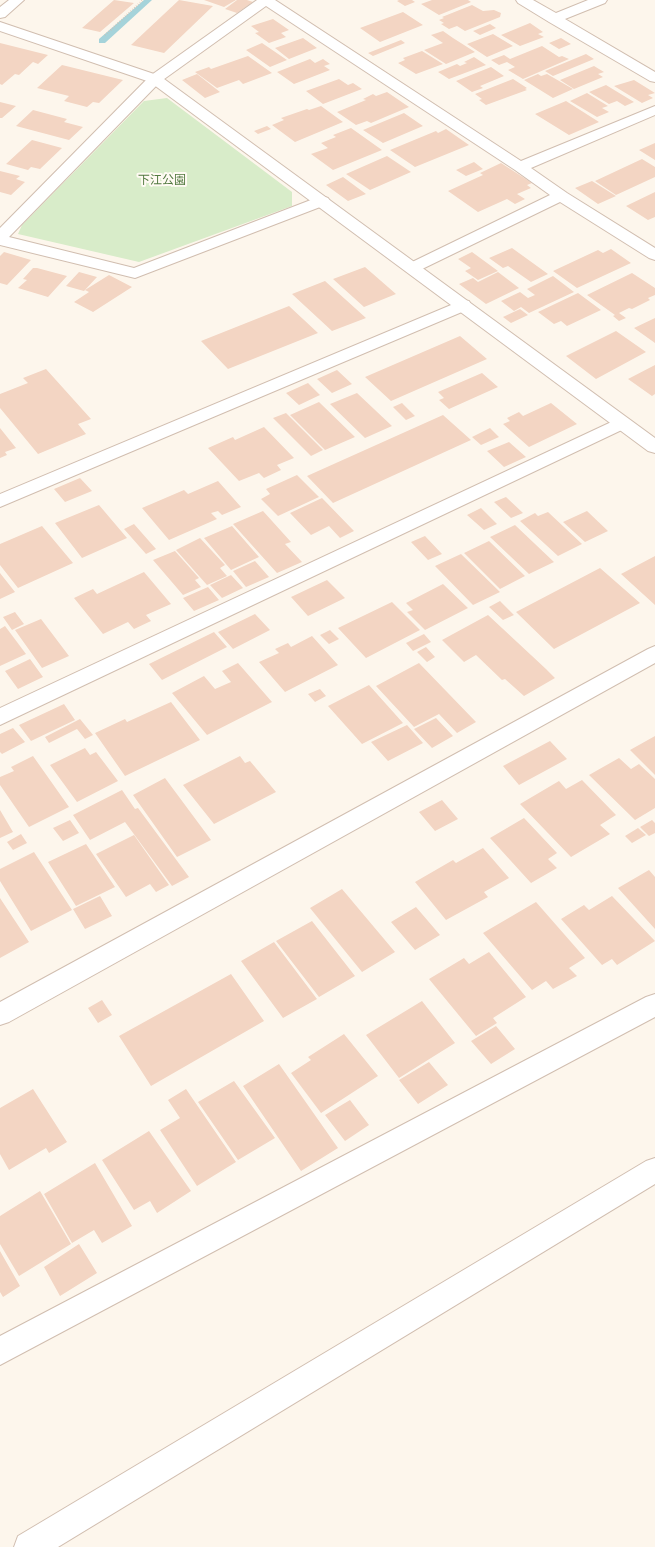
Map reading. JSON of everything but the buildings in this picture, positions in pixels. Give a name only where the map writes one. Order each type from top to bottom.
[{"type":"street","points":[[0,14],[18,0]]},
{"type":"street","points":[[322,201],[135,273],[0,238],[155,79],[266,0],[520,167],[561,196],[655,255]]},
{"type":"street","points":[[523,0],[655,78]]},
{"type":"street","points":[[554,18],[600,0]]},
{"type":"street","points":[[0,26],[155,79],[655,447]]},
{"type":"street","points":[[520,167],[655,110]]},
{"type":"street","points":[[412,268],[561,196]]},
{"type":"street","points":[[0,501],[463,306]]},
{"type":"street","points":[[0,717],[622,423]]},
{"type":"street","points":[[0,1014],[655,654]]},
{"type":"street","points":[[0,1351],[655,1005]]},
{"type":"street","points":[[30,1547],[655,1170]]},
{"type":"path","points":[[102,39],[143,0]]},
{"type":"green space","name":"下江公園","points":[[167,98],[292,192],[292,206],[139,262],[18,234],[22,225],[144,101]]},
{"type":"waterway","points":[[102,41],[148,0]]}]
